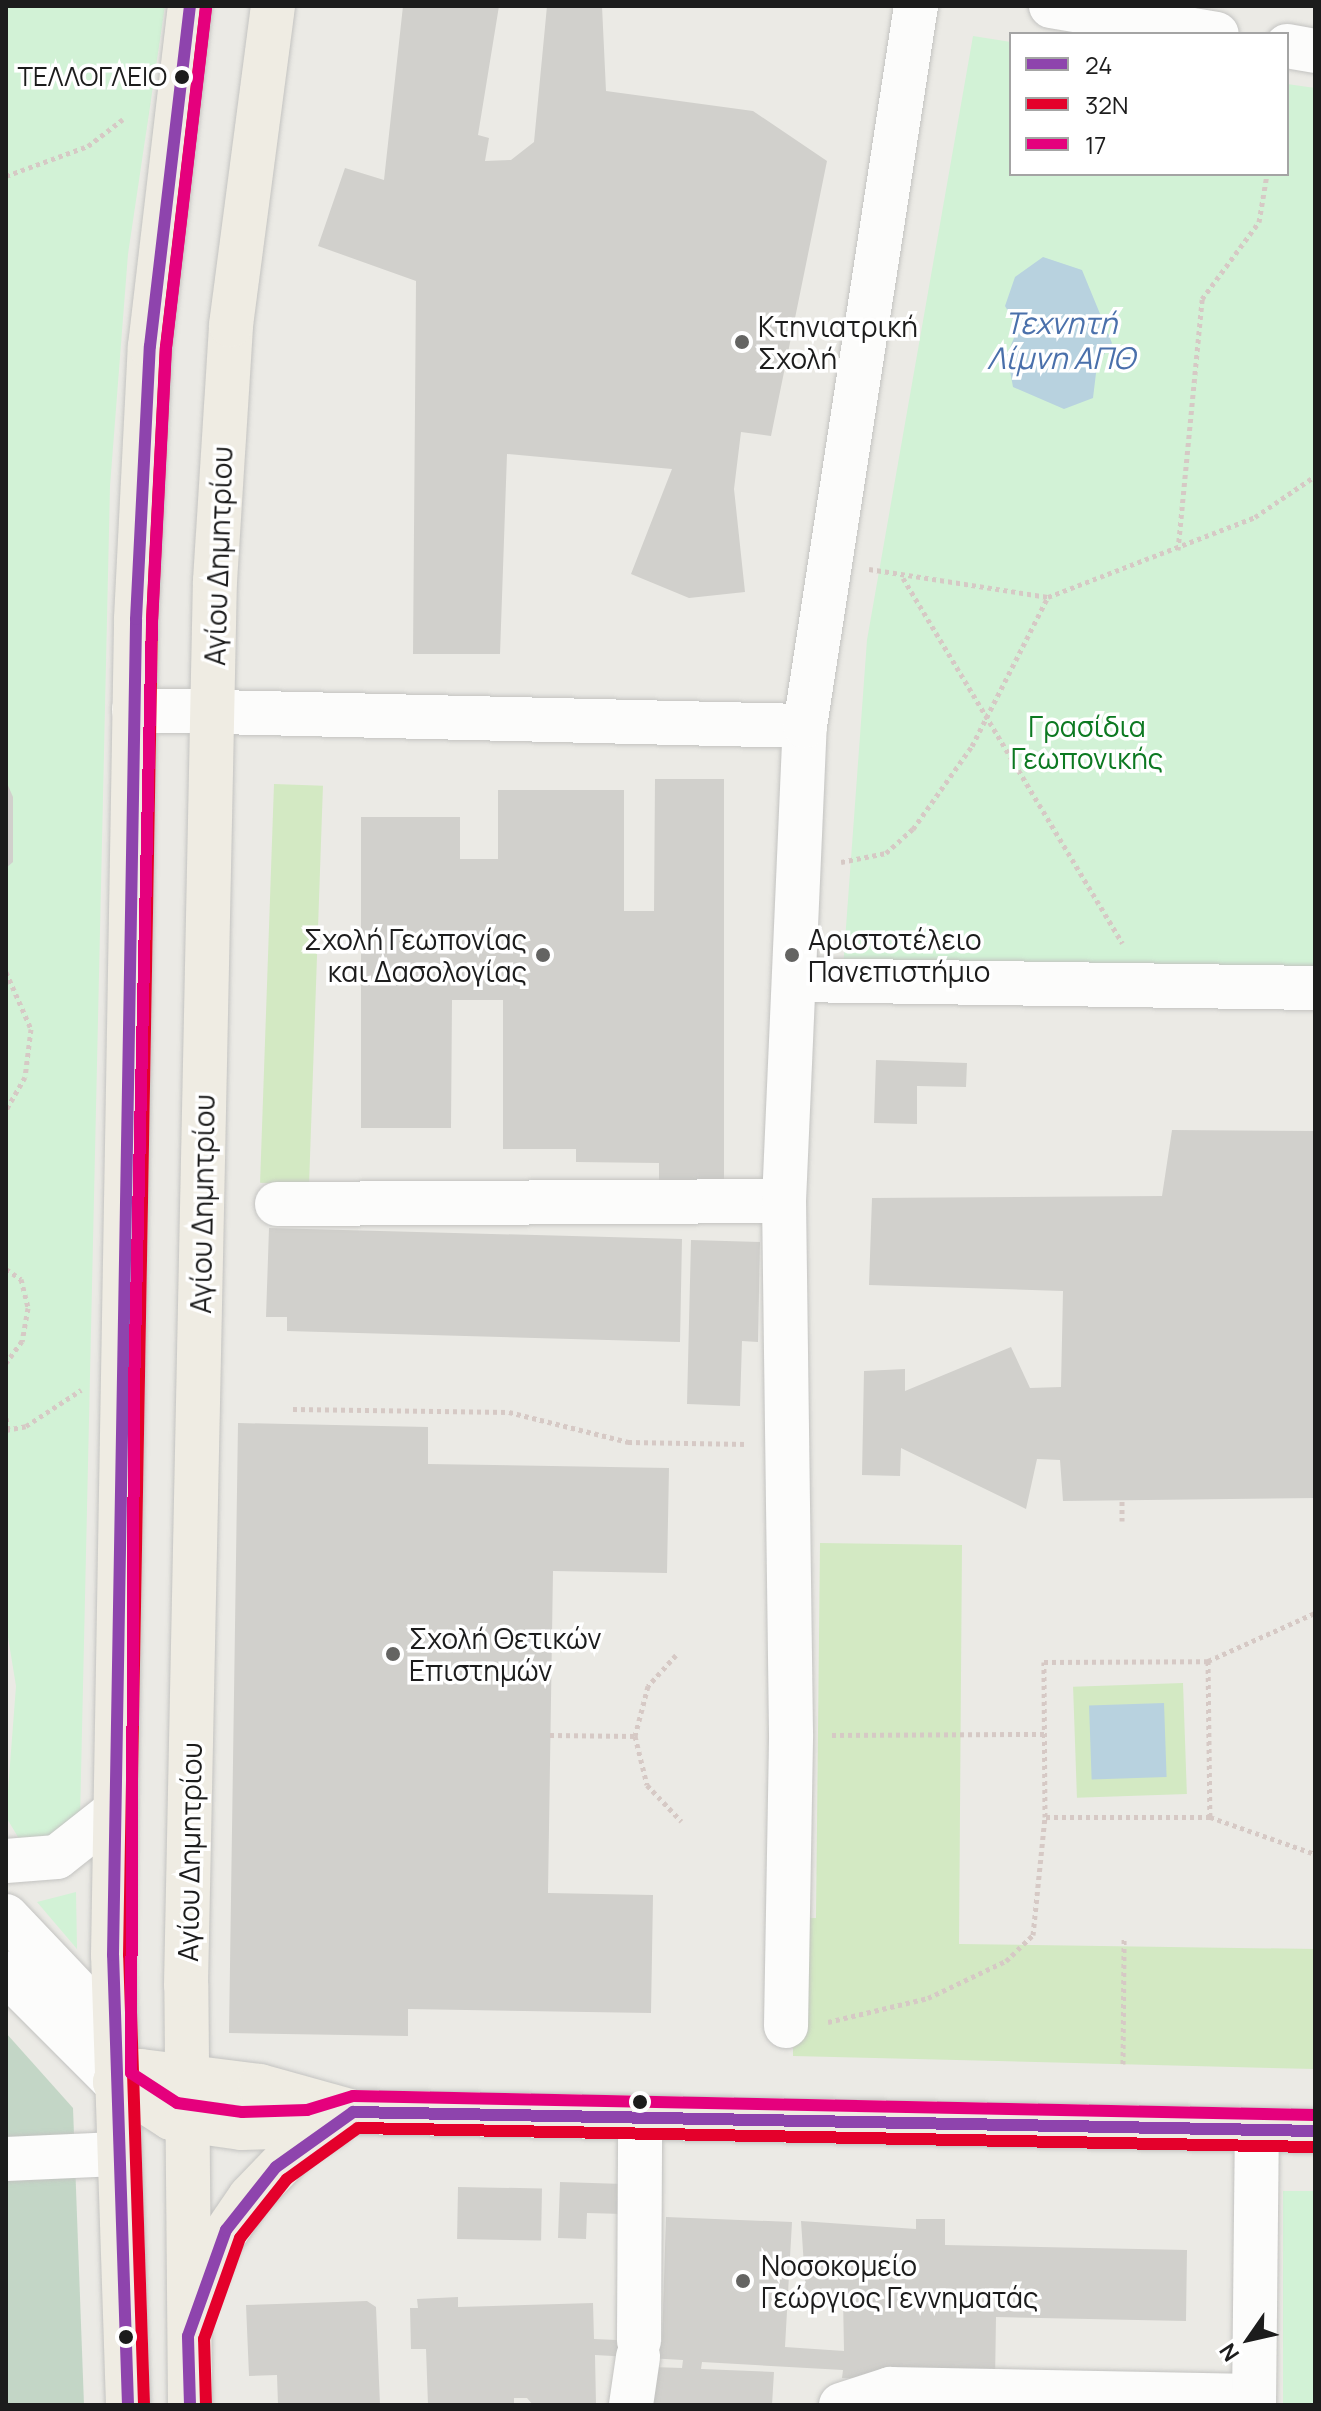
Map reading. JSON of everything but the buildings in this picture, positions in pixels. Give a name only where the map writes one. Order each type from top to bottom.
[{"type":"main road","points":[[128,2405],[115,2082],[114,1812],[134,710],[150,346],[190,6]]},
{"type":"main road","name":"Αγίου Δημητρίου","points":[[190,2405],[186,1997],[211,712],[231,325],[273,6]]},
{"type":"main road","points":[[186,1997],[212,2067],[251,2085],[318,2097],[353,2112]]},
{"type":"main road","points":[[114,2030],[186,2100],[293,2128],[353,2112],[1315,2131]]},
{"type":"main road","points":[[115,2082],[156,2112],[186,2100],[251,2085]]},
{"type":"main road","points":[[188,2336],[210,2260],[239,2210],[298,2147],[353,2112]]},
{"type":"street","points":[[786,2026],[791,1734],[784,1445],[784,1201],[805,726],[826,554],[916,6]]},
{"type":"street","points":[[1051,6],[1205,32]]},
{"type":"street","points":[[1289,46],[1315,51]]},
{"type":"street","points":[[134,710],[805,726]]},
{"type":"street","points":[[795,980],[1315,988]]},
{"type":"street","points":[[277,1204],[784,1201]]},
{"type":"street","points":[[6,1861],[62,1854],[114,1812]]},
{"type":"street","points":[[6,1916],[114,2030]]},
{"type":"street","points":[[6,1973],[115,2082]]},
{"type":"street","points":[[631,2405],[638,2349],[640,2118]]},
{"type":"street","points":[[841,2405],[890,2389],[1254,2400],[1257,2130]]},
{"type":"street","points":[[6,2159],[117,2154]]},
{"type":"path","points":[[6,176],[88,146],[123,119]]},
{"type":"path","points":[[1178,550],[1202,299],[1259,222],[1267,176]]},
{"type":"path","points":[[826,554],[903,578],[1048,597],[1178,550],[1255,517],[1315,476]]},
{"type":"path","points":[[903,578],[1149,984]]},
{"type":"path","points":[[800,863],[868,859],[899,844],[987,720],[1048,597]]},
{"type":"path","points":[[6,972],[31,1029],[25,1077],[7,1105]]},
{"type":"path","points":[[6,1269],[21,1279],[28,1308],[22,1341],[6,1363]]},
{"type":"path","points":[[6,1418],[7,1430],[26,1426],[77,1390]]},
{"type":"path","points":[[293,1409],[509,1412],[628,1442],[784,1445]]},
{"type":"path","points":[[1122,1500],[1122,1521]]},
{"type":"path","points":[[786,2026],[928,1998],[1006,1961],[1033,1935],[1045,1817],[1044,1662],[1208,1661],[1315,1613]]},
{"type":"path","points":[[676,1655],[648,1686],[635,1736],[647,1785],[681,1821]]},
{"type":"path","points":[[1208,1661],[1210,1817]]},
{"type":"path","points":[[837,1735],[1045,1734]]},
{"type":"path","points":[[550,1735],[635,1736]]},
{"type":"path","points":[[1045,1817],[1210,1817],[1315,1854]]},
{"type":"path","points":[[1123,2064],[1124,1938]]},
{"type":"green space","points":[[6,6],[165,6],[128,254],[110,486],[80,1820],[49,1842],[21,1842],[6,1817],[16,1686],[6,1625]]},
{"type":"green space","name":"Γρασίδια Γεωπονικής","points":[[973,36],[1009,42],[1009,176],[1289,176],[1289,84],[1315,88],[1315,972],[843,968],[867,640]]},
{"type":"green space","points":[[274,784],[323,786],[309,1184],[260,1183]]},
{"type":"green space","points":[[820,1543],[962,1545],[959,1944],[1315,1949],[1315,2069],[793,2056],[793,1918],[816,1918]]},
{"type":"green space","points":[[1183,1683],[1187,1794],[1077,1798],[1073,1687]]},
{"type":"green space","points":[[76,1892],[77,1949],[37,1902]]},
{"type":"green space","points":[[6,2033],[73,2108],[84,2405],[6,2405]]},
{"type":"green space","points":[[1283,2191],[1315,2191],[1315,2405],[1283,2405]]},
{"type":"water","name":"Τεχνητή Λίμνη ΑΠΘ","points":[[1043,257],[1082,270],[1112,343],[1097,365],[1093,398],[1064,409],[1013,387],[1007,355],[1018,328],[1005,306],[1015,277]]},
{"type":"water","points":[[1164,1703],[1167,1777],[1092,1780],[1089,1706]]},
{"type":"transit line","name":"24","points":[[128,2405],[113,1955],[136,619],[150,346],[190,6]]},
{"type":"transit line","name":"32Ν","points":[[144,2404],[129,1955],[152,620],[166,347],[206,8]]},
{"type":"transit line","name":"17","points":[[206,8],[166,347],[152,620],[134,1388],[131,2073],[177,2103],[242,2112],[307,2110],[353,2096],[1315,2115]]},
{"type":"transit line","name":"24","points":[[190,2405],[188,2336],[226,2230],[276,2167],[353,2112],[1315,2131]]},
{"type":"transit line","name":"32Ν","points":[[206,2405],[204,2339],[240,2238],[287,2179],[358,2128],[1315,2147]]},
{"type":"place","name":"ΤΕΛΛΟΓΛΕΙΟ","points":[[182,77]]},
{"type":"place","name":"Κτηνιατρική Σχολή","points":[[742,342]]},
{"type":"place","name":"Σχολή Γεωπονίας και Δασολογίας","points":[[543,955]]},
{"type":"place","name":"Αριστοτέλειο Πανεπιστήμιο","points":[[792,955]]},
{"type":"place","name":"Σχολή Θετικών Επιστημών","points":[[393,1654]]},
{"type":"place","name":"Νοσοκομείο Γεώργιος Γεννηματάς","points":[[743,2281]]}]
